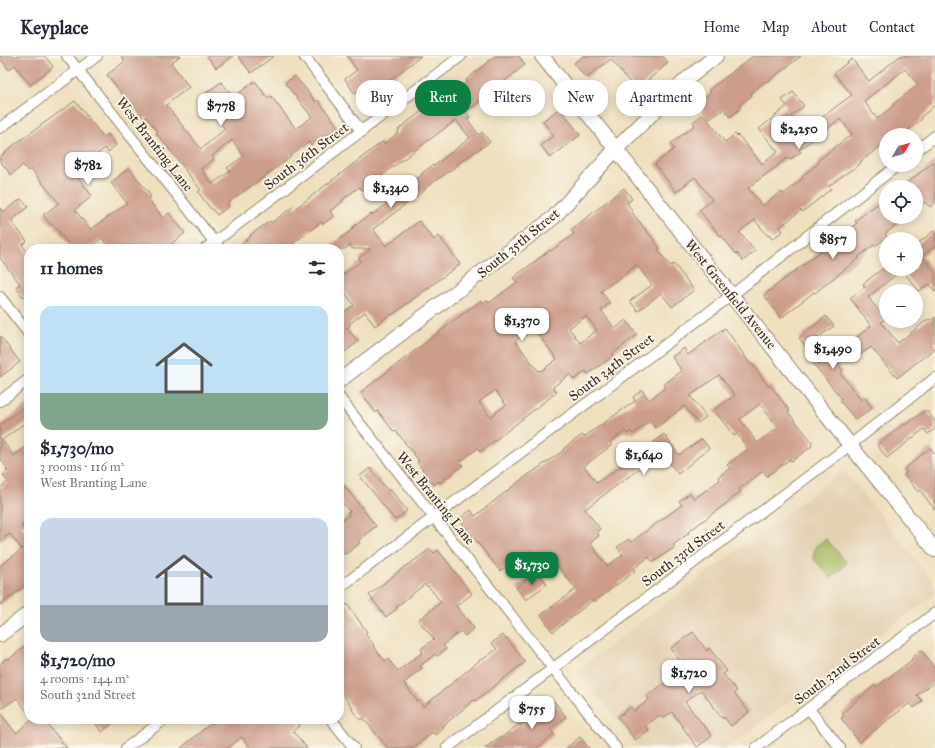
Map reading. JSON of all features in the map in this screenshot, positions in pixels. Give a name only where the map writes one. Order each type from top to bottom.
[{"type":"main road","name":"West Greenfield Avenue","points":[[542,56],[935,550]]},
{"type":"main road","name":"South 35th Street","points":[[344,377],[553,218],[616,149],[686,80],[716,56]]},
{"type":"main road","points":[[0,635],[24,617]]},
{"type":"street","name":"West Branting Lane","points":[[67,56],[216,244]]},
{"type":"street","points":[[0,128],[97,56]]},
{"type":"street","points":[[304,56],[362,132]]},
{"type":"street","name":"South 36th Street","points":[[218,244],[461,56]]},
{"type":"street","points":[[923,145],[935,136]]},
{"type":"street","name":"South 34th Street","points":[[344,584],[732,295],[889,172]]},
{"type":"street","points":[[0,298],[24,328]]},
{"type":"street","name":"South 33rd Street","points":[[447,748],[850,445],[935,378]]},
{"type":"street","points":[[0,401],[24,383]]},
{"type":"street","name":"West Branting Lane","points":[[344,403],[616,748]]},
{"type":"street","name":"South 32nd Street","points":[[756,748],[935,613]]},
{"type":"street","points":[[809,709],[840,748]]},
{"type":"street","points":[[126,748],[158,724]]},
{"type":"street","points":[[335,724],[354,748]]},
{"type":"shaded area","points":[[844,470],[935,584],[935,594],[727,748],[639,748],[577,670]]},
{"type":"green space","points":[[826,539],[847,563],[831,578],[813,558],[816,546]]},
{"type":"building","points":[[0,56],[45,56],[53,67],[30,85],[15,65],[9,70]]},
{"type":"building","points":[[121,56],[180,56],[171,63],[189,87],[166,105],[201,149],[225,129],[201,97],[221,82],[234,97],[255,81],[268,99],[271,96],[296,129],[312,117],[285,83],[295,76],[316,102],[318,100],[338,127],[326,136],[325,134],[311,145],[309,142],[227,204],[229,206],[217,215],[198,192],[201,190],[156,133],[158,132],[146,117],[144,119],[131,100],[128,102],[107,75],[125,61]],"holes":[[[232,140],[244,156],[227,168],[230,171],[212,184],[201,169],[214,159],[212,156]]]},
{"type":"building","points":[[207,56],[233,56],[216,68]]},
{"type":"building","points":[[238,56],[274,56],[251,73]]},
{"type":"building","points":[[347,56],[421,56],[390,80],[356,80],[355,94],[345,79],[357,70]]},
{"type":"building","points":[[495,56],[519,56],[525,65],[506,80],[479,80],[479,102],[471,108],[471,80],[466,80]]},
{"type":"building","points":[[583,56],[663,56],[668,63],[648,80],[628,80],[611,59],[586,78],[574,63]]},
{"type":"building","points":[[753,56],[801,56],[751,93],[752,95],[739,106],[741,108],[730,117],[724,109],[710,119],[706,114],[706,96],[711,92],[709,90]]},
{"type":"building","points":[[900,56],[935,56],[935,105],[921,117],[922,119],[911,128],[879,128],[879,147],[860,162],[861,163],[853,170],[852,169],[829,186],[831,189],[780,227],[783,231],[772,239],[755,220],[739,232],[755,251],[743,261],[699,210],[712,200],[695,177],[676,192],[655,164],[674,149],[670,144],[695,125],[693,122],[700,116],[705,116],[725,142],[735,134],[737,136],[738,135],[762,164],[778,152],[759,129],[787,106],[782,100],[793,92],[804,106],[791,116],[803,131],[852,95],[834,73],[852,59],[869,81]],"holes":[[[905,69],[918,85],[893,104],[894,105],[877,119],[864,101]],[[840,119],[852,134],[817,161],[819,163],[802,176],[803,178],[785,193],[783,194],[781,192],[762,206],[748,188],[787,158],[789,160],[801,152],[799,150]]]},
{"type":"building","points":[[75,101],[104,138],[108,134],[116,145],[108,152],[105,148],[74,172],[92,196],[75,210],[91,230],[127,203],[111,183],[129,168],[151,196],[148,199],[163,218],[169,213],[185,233],[171,244],[106,244],[102,238],[94,244],[68,244],[53,224],[51,225],[43,215],[59,203],[31,169],[28,171],[23,165],[11,175],[0,161],[0,157],[15,144]]},
{"type":"building","points":[[553,113],[553,116],[566,116],[580,135],[550,158],[541,145],[553,136],[543,121]]},
{"type":"building","points":[[415,116],[469,116],[470,117],[467,119],[479,135],[482,132],[490,142],[457,164],[458,165],[425,188],[426,189],[373,229],[386,246],[419,221],[434,240],[439,236],[460,264],[375,326],[365,312],[349,324],[350,326],[347,328],[358,342],[344,352],[344,312],[354,305],[344,292],[344,274],[361,261],[359,258],[371,249],[353,249],[350,245],[344,249],[344,244],[333,244],[353,229],[352,228],[407,189],[406,187],[422,175],[421,174],[433,165],[434,166],[470,138],[456,120],[362,190],[359,187],[330,211],[334,216],[323,224],[321,222],[292,244],[242,243],[251,236],[250,235],[270,221],[271,223],[294,206],[296,208],[382,142],[384,144],[399,132],[398,130]]},
{"type":"building","points":[[935,161],[935,203],[930,207],[925,202],[923,204],[923,180],[911,180],[923,172]]},
{"type":"building","points":[[624,188],[632,199],[627,203],[631,211],[660,248],[658,250],[670,266],[674,264],[694,290],[672,307],[661,293],[638,311],[630,301],[652,285],[637,265],[601,291],[610,303],[601,310],[615,329],[626,320],[637,335],[612,354],[613,356],[588,374],[586,371],[574,380],[570,374],[553,387],[557,392],[480,452],[478,448],[460,462],[463,465],[440,483],[439,481],[434,485],[417,462],[419,461],[396,431],[394,432],[378,411],[376,413],[361,392],[481,300],[483,303],[487,300],[489,303],[517,282],[513,278],[574,234],[571,230]],"holes":[[[586,316],[597,330],[580,343],[569,328]],[[533,328],[557,359],[541,371],[538,371],[515,341]],[[495,390],[506,405],[490,417],[479,402]]]},
{"type":"building","points":[[21,199],[28,207],[11,221],[27,241],[22,245],[24,248],[23,297],[16,287],[20,284],[0,258],[0,208],[3,212]]},
{"type":"building","points":[[879,203],[879,224],[898,224],[888,232],[879,232],[879,243],[858,257],[859,258],[815,293],[814,292],[781,318],[764,295],[857,223],[855,221]]},
{"type":"building","points":[[935,230],[935,246],[923,255],[923,239]]},
{"type":"building","points":[[923,257],[935,273],[935,292],[929,284],[923,288],[923,284],[913,284],[907,276],[923,276]]},
{"type":"building","points":[[879,271],[879,276],[894,276],[884,284],[879,284],[879,288],[868,297],[879,311],[879,328],[886,328],[898,343],[917,328],[923,328],[923,323],[927,320],[931,320],[935,317],[935,348],[897,378],[871,347],[856,358],[846,345],[871,326],[850,298],[865,287],[863,284]]},
{"type":"building","points":[[826,316],[834,326],[817,338],[843,371],[840,373],[861,400],[864,397],[872,408],[856,420],[840,401],[842,399],[811,361],[814,358],[799,338]]},
{"type":"building","points":[[725,328],[751,365],[752,364],[768,386],[770,385],[790,411],[788,412],[813,443],[811,445],[812,446],[792,461],[790,459],[767,476],[763,471],[739,489],[741,491],[728,502],[688,532],[689,533],[673,545],[675,547],[653,562],[649,557],[633,569],[635,571],[594,602],[593,600],[553,632],[541,615],[576,589],[557,565],[550,570],[533,549],[521,558],[520,556],[500,571],[459,519],[471,510],[475,516],[582,435],[584,437],[635,401],[633,397],[642,390],[649,400],[666,387],[664,384],[682,371],[672,357],[684,348],[688,355]],"holes":[[[719,375],[735,395],[714,410],[734,436],[737,434],[748,449],[727,465],[730,468],[718,477],[720,480],[694,499],[690,493],[679,501],[682,505],[631,542],[629,539],[617,547],[623,555],[607,566],[590,543],[599,536],[597,531],[600,529],[585,509],[647,463],[639,454],[597,483],[584,466],[612,445],[610,442],[625,431],[628,434],[631,431],[633,434],[650,421],[656,428],[684,406],[698,423],[706,417],[690,396]],[[760,404],[778,428],[757,443],[740,419]]]},
{"type":"building","points":[[0,336],[20,362],[0,377]]},
{"type":"building","points":[[24,407],[24,424],[2,440],[14,456],[24,449],[24,523],[21,526],[24,530],[24,587],[0,605],[0,566],[22,549],[10,534],[0,541],[0,488],[8,482],[3,475],[8,471],[0,458],[0,425]]},
{"type":"building","points":[[926,410],[935,421],[935,429],[928,434],[924,429],[887,458],[877,445],[904,424],[905,425]]},
{"type":"building","points":[[664,434],[679,455],[702,439],[709,448],[678,474],[654,442]]},
{"type":"building","points":[[930,448],[935,455],[935,510],[920,490],[918,492],[904,474],[907,472],[904,469]]},
{"type":"building","points":[[370,468],[388,491],[390,489],[407,511],[395,520],[360,476]]},
{"type":"building","points":[[344,485],[376,526],[358,541],[360,543],[346,554],[344,554],[344,519],[350,512],[344,504]]},
{"type":"building","points":[[430,549],[434,553],[438,550],[472,594],[456,606],[474,628],[465,636],[461,631],[443,645],[446,649],[437,656],[435,654],[420,666],[422,668],[404,683],[423,707],[481,659],[482,660],[497,649],[492,643],[503,635],[506,639],[507,638],[525,662],[475,701],[474,700],[443,726],[444,727],[435,735],[433,732],[413,748],[388,748],[363,718],[360,720],[344,696],[344,607],[347,604],[367,632],[365,634],[374,645],[373,646],[385,661],[388,659],[398,671],[423,652],[421,649],[434,639],[418,620],[441,602],[425,584],[386,617],[369,595]]},
{"type":"building","points":[[538,571],[547,584],[526,600],[516,588]]},
{"type":"building","points":[[693,632],[707,651],[709,648],[727,671],[723,674],[737,691],[734,693],[749,712],[731,726],[724,717],[723,719],[701,690],[685,702],[712,736],[697,747],[672,712],[663,718],[660,715],[645,726],[649,730],[635,740],[618,717],[631,707],[634,711],[649,700],[647,696],[685,668],[671,648]]},
{"type":"building","points":[[24,647],[24,707],[17,698],[0,710],[0,664],[6,658],[8,660]]},
{"type":"building","points":[[921,650],[935,668],[935,682],[917,695],[922,701],[914,708],[910,703],[859,742],[841,718],[844,716],[842,713],[875,685],[876,687],[912,660],[911,659]]},
{"type":"building","points":[[554,701],[566,717],[550,729],[554,734],[537,748],[485,748],[519,724],[520,726]]},
{"type":"building","points":[[0,713],[16,733],[27,724],[49,724],[48,725],[67,748],[0,748]]},
{"type":"building","points":[[96,724],[112,724],[102,732]]},
{"type":"building","points":[[210,724],[299,724],[300,726],[293,731],[307,748],[250,748],[242,737],[228,748],[181,748]]},
{"type":"building","points":[[580,737],[589,748],[566,748]]}]
